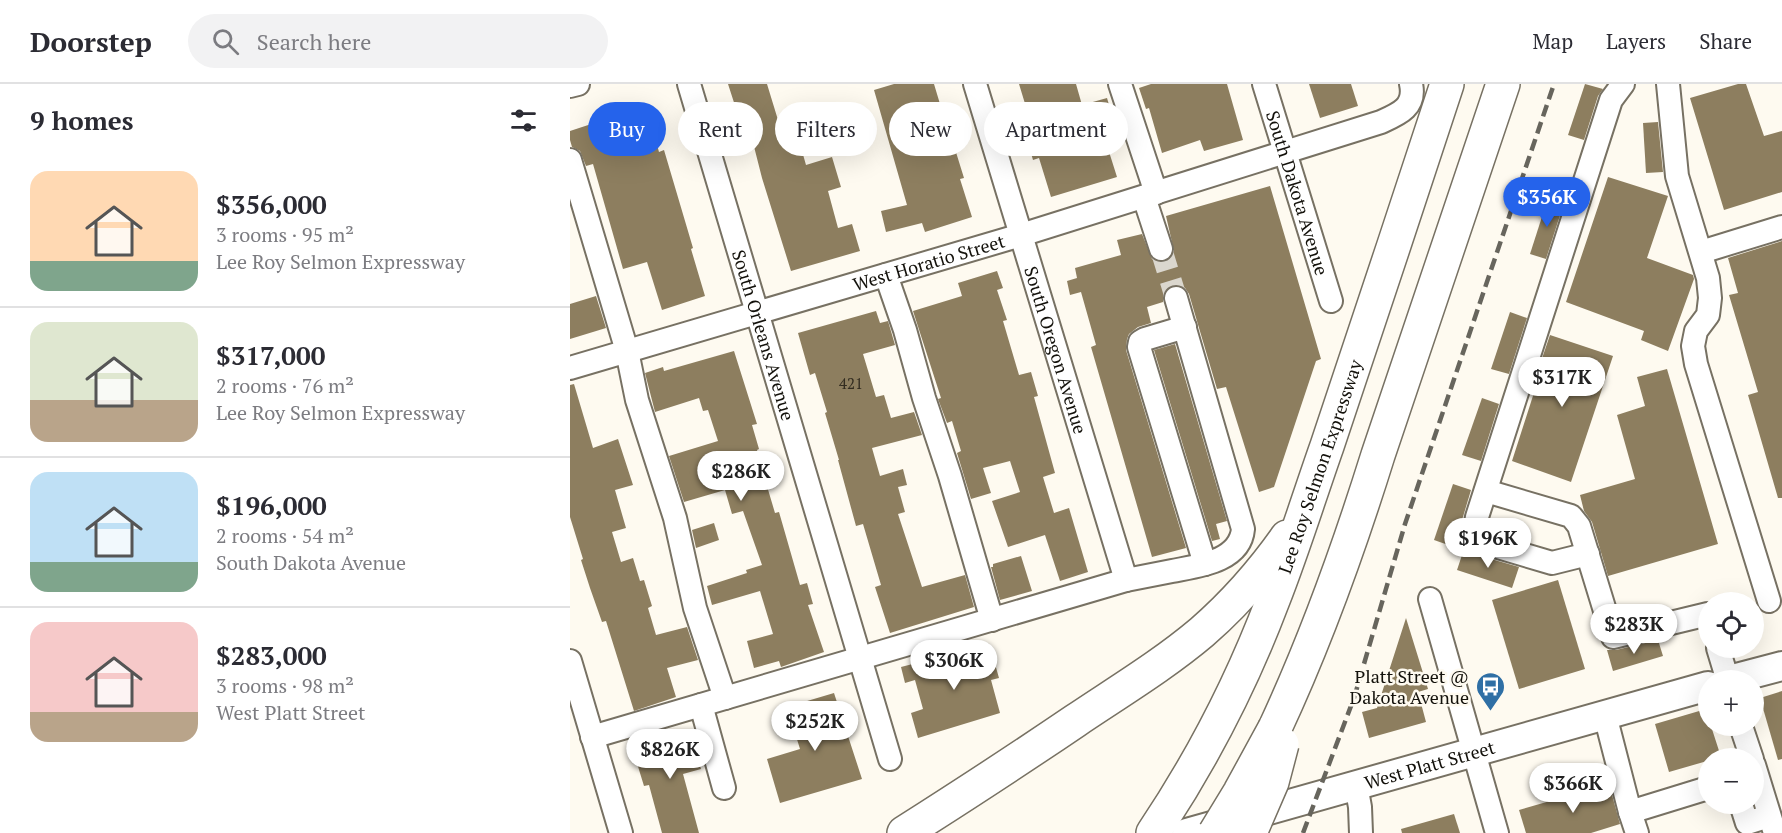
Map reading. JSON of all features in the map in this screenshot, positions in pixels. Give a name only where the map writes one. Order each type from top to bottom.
[{"type":"highway","name":"Lee Roy Selmon Expressway","points":[[1152,833],[1194,768],[1219,723],[1253,650],[1284,573],[1448,84]]},
{"type":"highway","points":[[1215,833],[1283,717],[1325,611],[1359,516],[1503,84]]},
{"type":"highway","points":[[904,833],[988,780],[1187,644],[1229,606],[1259,573],[1305,511]]},
{"type":"highway","points":[[1251,833],[1272,782],[1283,717]]},
{"type":"main road","points":[[1764,671],[1782,666]]},
{"type":"main road","name":"West Platt Street","points":[[1187,833],[1698,689]]},
{"type":"street","points":[[570,86],[578,84]]},
{"type":"street","name":"South Orleans Avenue","points":[[689,84],[890,759]]},
{"type":"street","name":"South Oregon Avenue","points":[[975,84],[1126,580]]},
{"type":"street","points":[[1120,84],[1150,195],[1161,249]]},
{"type":"street","name":"South Dakota Avenue","points":[[1264,84],[1331,301]]},
{"type":"street","name":"West Horatio Street","points":[[570,368],[1021,235],[1381,122],[1399,114],[1410,104],[1413,91],[1411,84]]},
{"type":"street","points":[[1588,554],[1552,563],[1481,542],[1474,533],[1611,100],[1623,84]]},
{"type":"street","points":[[1668,84],[1677,176],[1708,278],[1710,298],[1708,315],[1696,331],[1693,346],[1696,364],[1768,601]]},
{"type":"street","points":[[570,160],[627,351],[637,400],[675,518],[695,608],[725,698]]},
{"type":"street","points":[[1701,252],[1782,227]]},
{"type":"street","points":[[886,275],[950,476],[992,620]]},
{"type":"street","points":[[592,737],[1126,580],[1205,564],[1222,558],[1232,551],[1243,536],[1243,529],[1176,298]]},
{"type":"street","points":[[1185,327],[1145,339],[1140,342],[1139,347],[1205,564]]},
{"type":"street","points":[[1486,491],[1571,516],[1579,526],[1613,637],[1698,616]]},
{"type":"street","points":[[1430,599],[1497,833]]},
{"type":"street","points":[[570,661],[621,833]]},
{"type":"street","points":[[701,705],[724,788]]},
{"type":"street","points":[[1605,715],[1634,822],[1698,793]]},
{"type":"street","points":[[1356,785],[1361,833]]},
{"type":"street","points":[[1764,798],[1772,825]]},
{"type":"street","points":[[1744,814],[1772,825]]},
{"type":"building","points":[[728,84],[767,84],[775,110],[775,156],[803,156],[806,165],[832,157],[841,187],[828,191],[838,228],[852,224],[860,251],[791,271],[756,156],[763,156],[763,102],[734,102]]},
{"type":"building","points":[[894,84],[934,84],[939,102],[889,102],[889,142],[874,90]]},
{"type":"building","points":[[1019,84],[1076,84],[1081,102],[1024,102]]},
{"type":"building","points":[[1151,84],[1227,84],[1243,140],[1204,151],[1200,140],[1162,153],[1149,108],[1146,109],[1139,88]]},
{"type":"building","points":[[1309,84],[1351,84],[1358,106],[1320,118]]},
{"type":"building","points":[[1585,84],[1603,89],[1598,96],[1584,140],[1568,135]]},
{"type":"building","points":[[1738,84],[1746,84],[1764,136],[1782,131],[1782,192],[1724,210],[1690,98]]},
{"type":"building","points":[[1107,98],[1108,102],[1093,102]]},
{"type":"building","points":[[1658,122],[1663,172],[1646,173],[1643,123]]},
{"type":"building","points":[[588,125],[588,156],[666,156],[705,296],[662,310],[647,262],[623,269],[593,164],[586,166],[580,151],[572,147],[570,131]]},
{"type":"building","points":[[893,156],[957,156],[964,178],[960,179],[972,217],[925,232],[922,223],[886,232],[881,211],[907,205]]},
{"type":"building","points":[[1032,156],[1110,156],[1117,177],[1051,197],[1039,158],[1033,160]]},
{"type":"building","points":[[1608,177],[1668,196],[1647,258],[1693,275],[1694,279],[1668,351],[1641,340],[1644,331],[1566,302]]},
{"type":"building","points":[[1270,186],[1321,359],[1316,361],[1274,487],[1259,492],[1226,387],[1217,389],[1189,294],[1180,285],[1172,285],[1163,294],[1163,302],[1147,307],[1151,323],[1138,327],[1129,334],[1126,350],[1186,548],[1152,557],[1091,347],[1096,345],[1081,292],[1070,295],[1067,281],[1077,278],[1075,268],[1121,255],[1117,240],[1142,234],[1152,259],[1166,262],[1174,251],[1166,216]]},
{"type":"building","points":[[1548,198],[1564,203],[1546,259],[1530,254]]},
{"type":"building","points":[[1782,241],[1782,498],[1778,498],[1748,395],[1758,392],[1729,295],[1738,293],[1728,258]]},
{"type":"building","points":[[997,271],[1003,288],[997,290],[1007,320],[1003,321],[1019,375],[1031,372],[1038,396],[1034,397],[1055,473],[1043,477],[1054,513],[1069,508],[1088,572],[1060,581],[1045,535],[1008,547],[992,501],[1020,492],[1010,461],[983,468],[991,493],[971,499],[957,453],[961,451],[952,421],[947,423],[938,399],[941,398],[913,311],[962,296],[958,283]]},
{"type":"building","points":[[596,296],[606,328],[570,339],[570,304]]},
{"type":"building","points":[[876,311],[880,323],[888,321],[895,345],[863,354],[876,397],[884,395],[891,418],[914,412],[922,435],[872,448],[880,476],[903,469],[907,485],[898,487],[905,512],[898,514],[922,587],[965,575],[974,607],[890,633],[875,587],[881,585],[863,524],[856,526],[825,413],[827,412],[815,373],[810,375],[798,333]]},
{"type":"building","points":[[1510,312],[1527,318],[1509,374],[1491,369]]},
{"type":"building","points":[[1550,335],[1613,356],[1571,482],[1512,461]]},
{"type":"building","points":[[1175,344],[1227,521],[1216,524],[1220,539],[1212,541],[1154,350]]},
{"type":"building","points":[[734,351],[757,424],[752,425],[759,449],[757,450],[775,513],[779,512],[800,585],[807,583],[813,604],[808,605],[824,652],[781,667],[779,661],[754,668],[747,641],[773,634],[760,591],[712,605],[707,586],[747,573],[746,570],[762,565],[743,511],[732,514],[725,490],[684,502],[669,456],[718,441],[708,410],[703,411],[699,398],[655,412],[645,373],[663,367],[664,371]]},
{"type":"building","points":[[1667,369],[1718,544],[1608,576],[1592,522],[1584,511],[1580,495],[1635,479],[1617,415],[1645,406],[1637,377]]},
{"type":"building","points":[[574,384],[593,448],[618,439],[633,485],[615,490],[626,528],[612,532],[621,562],[633,558],[640,581],[644,580],[652,606],[648,608],[656,635],[687,627],[698,660],[667,668],[676,697],[634,711],[606,621],[602,622],[590,588],[570,517],[570,385]]},
{"type":"building","points":[[1482,398],[1499,404],[1481,461],[1462,455]]},
{"type":"building","points":[[1453,484],[1471,490],[1454,547],[1434,540]]},
{"type":"building","points":[[714,523],[719,540],[696,548],[692,530]]},
{"type":"building","points":[[1464,549],[1519,567],[1512,588],[1457,570]]},
{"type":"building","points":[[1021,556],[1032,591],[1000,600],[991,567],[993,564]]},
{"type":"building","points":[[1558,580],[1585,669],[1519,689],[1492,600]]},
{"type":"building","points":[[1406,618],[1428,689],[1418,692],[1426,722],[1369,738],[1362,712],[1377,708]]},
{"type":"building","points":[[1658,640],[1663,656],[1613,671],[1607,650]]},
{"type":"building","points":[[989,643],[999,678],[991,680],[1000,713],[918,738],[911,713],[923,709],[915,680],[905,683],[901,667],[932,659],[933,665],[970,656],[968,649]]},
{"type":"building","points":[[1782,691],[1782,759],[1778,760],[1764,712],[1764,697]]},
{"type":"building","points":[[834,693],[862,779],[780,803],[767,759],[800,749],[787,707]]},
{"type":"building","points":[[1698,711],[1698,736],[1714,736],[1718,748],[1698,748],[1698,764],[1669,772],[1655,724]]},
{"type":"building","points":[[689,730],[701,769],[683,774],[699,833],[662,833],[649,785],[644,786],[632,747]]},
{"type":"building","points":[[1609,784],[1620,824],[1591,833],[1526,833],[1519,810]]},
{"type":"building","points":[[1454,814],[1460,833],[1402,833],[1401,829]]},
{"type":"tunnel","points":[[1161,249],[1176,298]]},
{"type":"railway","points":[[1303,833],[1354,698],[1405,524],[1554,84]]},
{"type":"place","name":"Platt Street @ Dakota Avenue","points":[[1490,712]]}]
